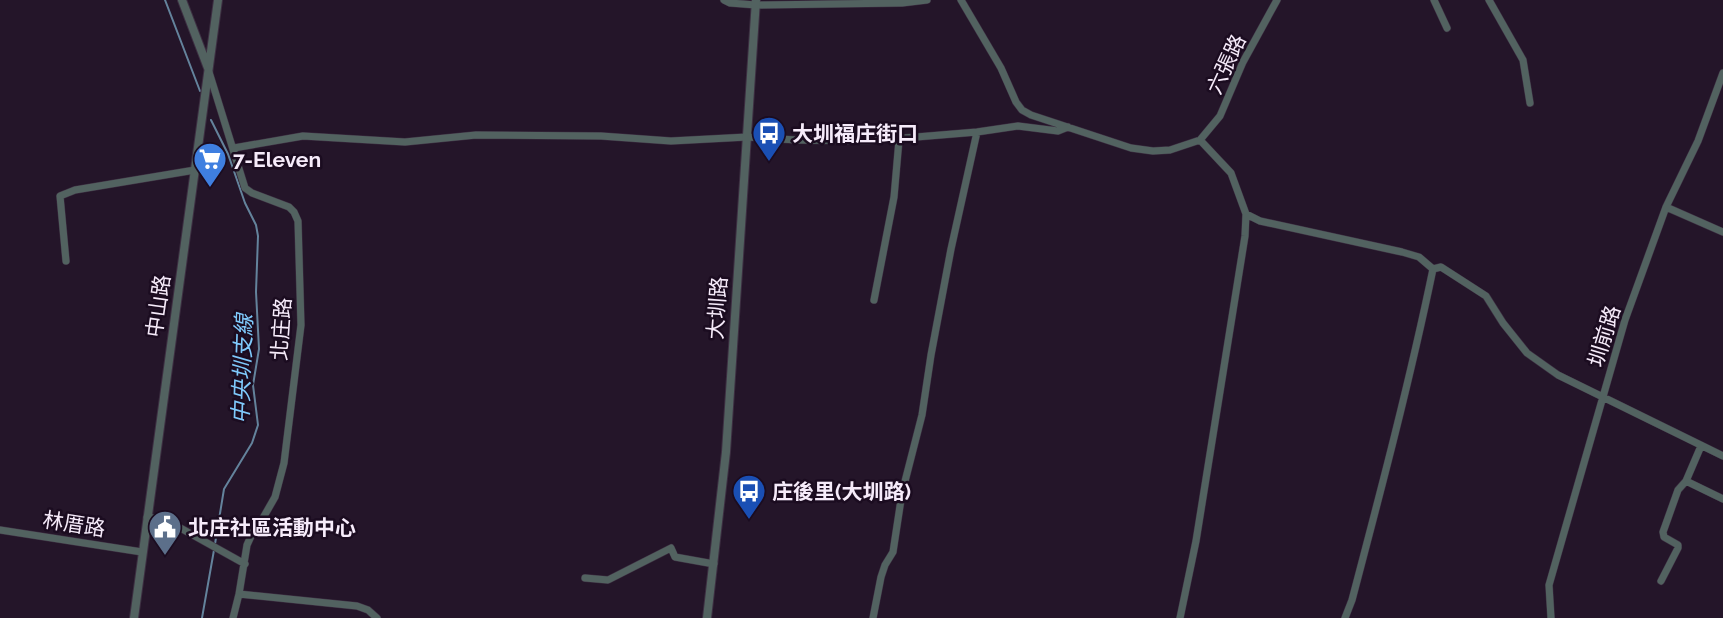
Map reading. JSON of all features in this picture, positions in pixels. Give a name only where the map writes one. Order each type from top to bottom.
[{"type":"street","points":[[182,0],[208,68]]},
{"type":"street","name":"中山路","points":[[134,618],[218,0]]},
{"type":"street","points":[[724,0],[730,3],[902,3],[927,0]]},
{"type":"street","points":[[961,0],[1001,68],[1022,110],[1131,148],[1153,151],[1170,150],[1200,140],[1231,173],[1246,214],[1245,236],[1196,541],[1180,618]]},
{"type":"street","name":"六張路","points":[[1200,140],[1220,116],[1243,62],[1277,0]]},
{"type":"street","points":[[1434,0],[1447,28]]},
{"type":"street","points":[[1489,0],[1523,60],[1530,103]]},
{"type":"street","name":"大圳路","points":[[707,618],[726,452],[756,3]]},
{"type":"street","name":"北庄路","points":[[208,68],[245,188],[252,193],[289,207],[294,212],[298,221],[300,247],[301,326],[284,463],[275,497],[247,545],[233,618]]},
{"type":"street","name":"圳前路","points":[[1551,618],[1549,585],[1625,320],[1666,207],[1698,141],[1723,73]]},
{"type":"street","points":[[234,148],[303,136],[405,142],[476,135],[601,136],[671,141],[747,137],[816,141],[900,140],[1018,126],[1058,131],[1068,127]]},
{"type":"street","points":[[873,618],[881,577],[893,552],[902,493],[922,415],[951,249],[977,132]]},
{"type":"street","points":[[874,300],[894,197],[900,140]]},
{"type":"street","points":[[66,261],[60,196],[75,189],[195,170]]},
{"type":"street","points":[[1666,207],[1723,232]]},
{"type":"street","points":[[1246,214],[1260,220],[1419,257],[1433,269]]},
{"type":"street","points":[[1433,269],[1441,267],[1486,296],[1503,323],[1527,353],[1558,375],[1723,456]]},
{"type":"street","points":[[1344,618],[1352,600],[1397,431],[1433,269]]},
{"type":"street","points":[[1661,581],[1678,548],[1678,545],[1664,537],[1663,532],[1678,490],[1686,481],[1701,446]]},
{"type":"street","points":[[1686,481],[1723,499]]},
{"type":"street","points":[[147,517],[166,520],[245,564]]},
{"type":"street","name":"林厝路","points":[[0,530],[142,552]]},
{"type":"street","points":[[585,578],[608,580],[671,548],[675,557],[714,564]]},
{"type":"street","points":[[239,594],[357,606],[368,610],[377,618]]},
{"type":"waterway","name":"中央圳支線","points":[[165,0],[200,91]]},
{"type":"waterway","name":"中央圳支線","points":[[211,120],[228,154],[245,203],[256,225],[258,236],[256,292],[259,349],[253,385],[258,425],[252,443],[224,489],[215,544]]},
{"type":"waterway","name":"中央圳支線","points":[[202,618],[214,550]]},
{"type":"place","name":"大圳福庄街口","points":[[769,162]]},
{"type":"place","name":"7-Eleven","points":[[210,188]]},
{"type":"place","name":"庄後里(大圳路)","points":[[749,520]]},
{"type":"place","name":"北庄社區活動中心","points":[[165,556]]}]
